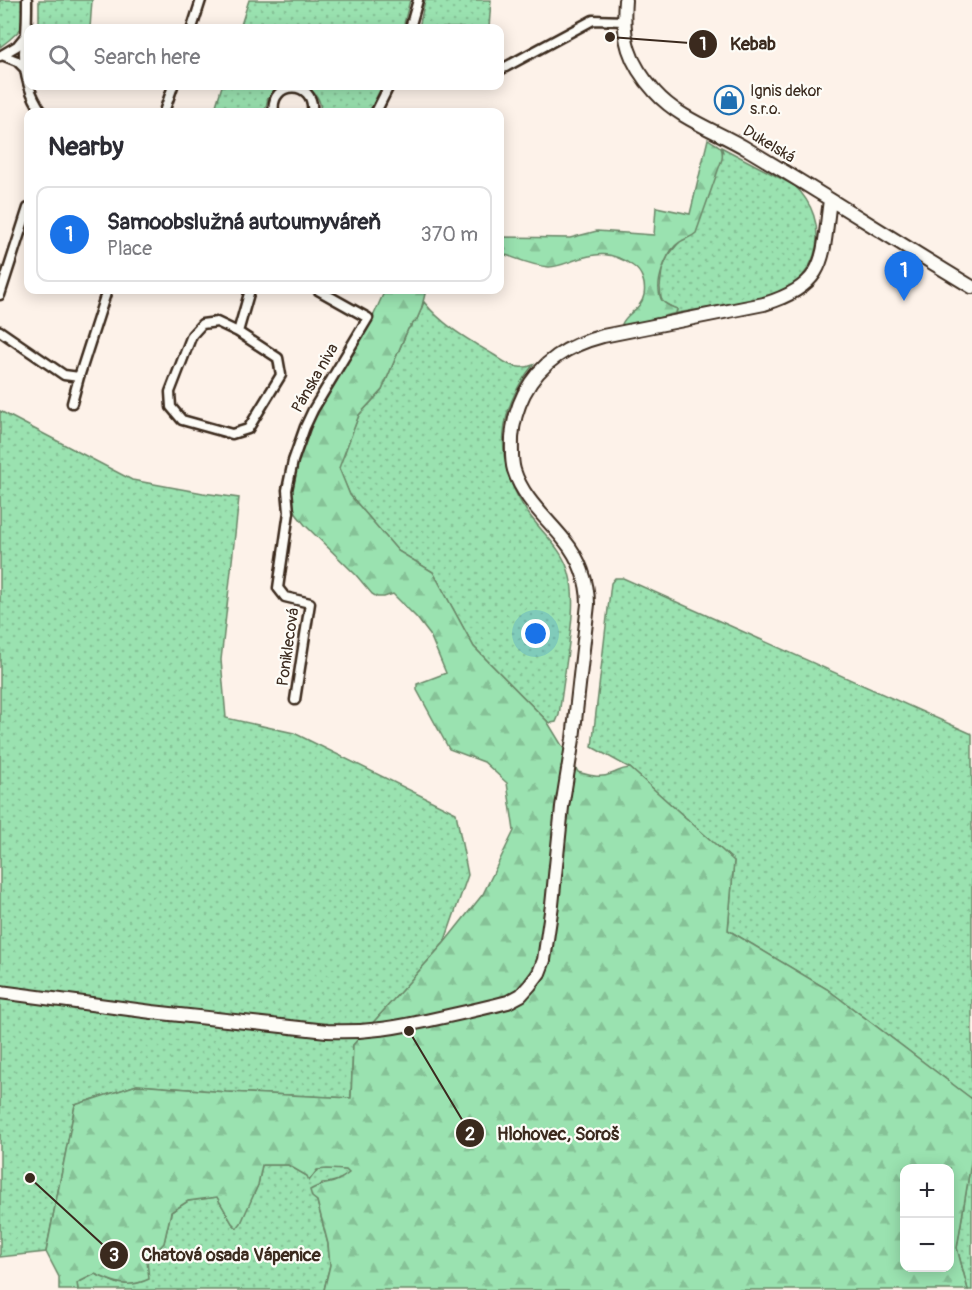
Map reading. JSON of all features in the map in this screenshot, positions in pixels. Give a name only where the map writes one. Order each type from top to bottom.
[{"type":"main road","name":"Dukelská","points":[[625,0],[624,21],[631,57],[647,83],[662,99],[682,114],[746,148],[972,287]]},
{"type":"main road","points":[[0,992],[164,1014],[353,1032],[403,1026],[508,1002],[521,995],[530,985],[544,960],[588,604],[586,583],[575,556],[566,542],[532,503],[517,477],[512,445],[517,410],[528,386],[537,374],[559,354],[577,344],[603,336],[764,304],[789,295],[800,288],[814,274],[823,256],[830,200]]},
{"type":"street","points":[[26,24],[27,0]]},
{"type":"street","points":[[193,24],[200,0]]},
{"type":"street","points":[[411,24],[418,0]]},
{"type":"street","points":[[504,68],[593,20],[624,21]]},
{"type":"street","points":[[1,56],[24,37]]},
{"type":"street","points":[[1,56],[16,61],[24,68]]},
{"type":"street","points":[[30,90],[39,108]]},
{"type":"street","points":[[165,108],[172,90]]},
{"type":"street","points":[[274,108],[273,103],[284,90]]},
{"type":"street","points":[[302,90],[310,97],[312,108]]},
{"type":"street","points":[[378,108],[387,90]]},
{"type":"street","points":[[0,295],[24,220]]},
{"type":"street","points":[[72,403],[106,294]]},
{"type":"street","points":[[238,332],[249,294]]},
{"type":"street","name":"Pánska niva","points":[[289,512],[288,483],[305,427],[368,318],[325,294]]},
{"type":"street","name":"Pánska niva","points":[[217,322],[238,332],[278,358],[281,375],[248,429],[232,434],[182,420],[171,407],[170,392],[192,335],[202,324],[217,322]]},
{"type":"street","points":[[0,332],[64,375],[79,377]]},
{"type":"street","name":"Poniklecová","points":[[289,512],[278,588],[285,597],[310,603],[295,700]]},
{"type":"green space","points":[[0,0],[22,0],[22,28],[0,47]]},
{"type":"green space","points":[[39,0],[92,0],[90,24],[39,24]]},
{"type":"green space","points":[[249,0],[410,0],[404,24],[241,24]]},
{"type":"green space","points":[[425,0],[491,0],[489,24],[420,24]]},
{"type":"green space","points":[[221,90],[275,90],[268,98],[266,108],[215,108]]},
{"type":"green space","points":[[380,90],[371,108],[320,108],[317,97],[312,91]]},
{"type":"green space","points":[[708,139],[721,148],[722,159],[696,233],[675,246],[666,260],[660,277],[661,299],[677,309],[676,313],[628,326],[622,324],[640,304],[644,295],[644,287],[641,275],[625,261],[611,255],[596,255],[549,267],[504,254],[504,237],[570,238],[597,231],[654,235],[656,207],[690,214]]},
{"type":"green space","points":[[721,147],[795,186],[814,215],[817,231],[816,247],[803,276],[774,296],[672,314],[677,310],[663,302],[661,298],[662,270],[668,256],[680,241],[723,152]]},
{"type":"green space","points":[[383,294],[425,294],[417,319],[408,329],[382,390],[359,415],[339,468],[350,495],[398,551],[433,572],[474,647],[547,721],[578,772],[603,776],[630,768],[734,861],[728,930],[827,989],[972,1099],[972,1156],[957,1248],[968,1290],[324,1290],[330,1265],[328,1244],[317,1201],[312,1197],[310,1190],[335,1182],[349,1173],[346,1170],[317,1170],[309,1181],[307,1176],[288,1165],[262,1165],[258,1185],[237,1228],[217,1197],[188,1201],[171,1212],[164,1243],[147,1261],[149,1279],[135,1284],[122,1284],[95,1274],[77,1283],[78,1290],[59,1290],[59,1277],[46,1252],[75,1105],[137,1085],[351,1098],[353,1045],[444,943],[483,894],[514,831],[507,783],[484,762],[449,749],[417,690],[417,684],[446,673],[430,635],[393,594],[377,597],[372,594],[297,515],[293,505],[291,485],[313,415],[368,328]]},
{"type":"green space","points":[[424,302],[448,325],[506,363],[521,367],[533,365],[512,401],[506,420],[503,438],[504,457],[517,494],[528,513],[562,556],[571,583],[573,602],[571,622],[559,715],[556,722],[547,721],[474,647],[433,572],[398,551],[350,495],[338,468],[359,415],[382,390],[408,329],[417,319]]},
{"type":"green space","points":[[0,411],[132,480],[239,498],[221,660],[226,718],[294,733],[456,813],[468,875],[444,943],[353,1045],[351,1098],[137,1085],[75,1105],[46,1252],[0,1257]]},
{"type":"green space","points":[[615,578],[623,578],[972,734],[972,1099],[827,989],[728,930],[734,861],[630,768],[592,747],[611,583]]},
{"type":"green space","points":[[972,1156],[972,1290],[968,1290],[957,1248]]},
{"type":"green space","points":[[262,1165],[288,1165],[307,1176],[319,1169],[327,1168],[347,1170],[350,1173],[336,1181],[322,1183],[317,1201],[328,1244],[330,1265],[324,1290],[78,1290],[77,1283],[95,1274],[118,1284],[147,1261],[164,1243],[171,1212],[188,1201],[217,1197],[237,1228],[258,1185]]},
{"type":"place","name":"Kebab","points":[[610,37]]},
{"type":"place","name":"Ignis dekor s.r.o.","points":[[729,100]]},
{"type":"place","name":"Samoobslužná autoumyváreň","points":[[904,301]]},
{"type":"place","name":"Hlohovec, Soroš","points":[[409,1031]]},
{"type":"place","name":"Chatová osada Vápenice","points":[[30,1178]]}]
